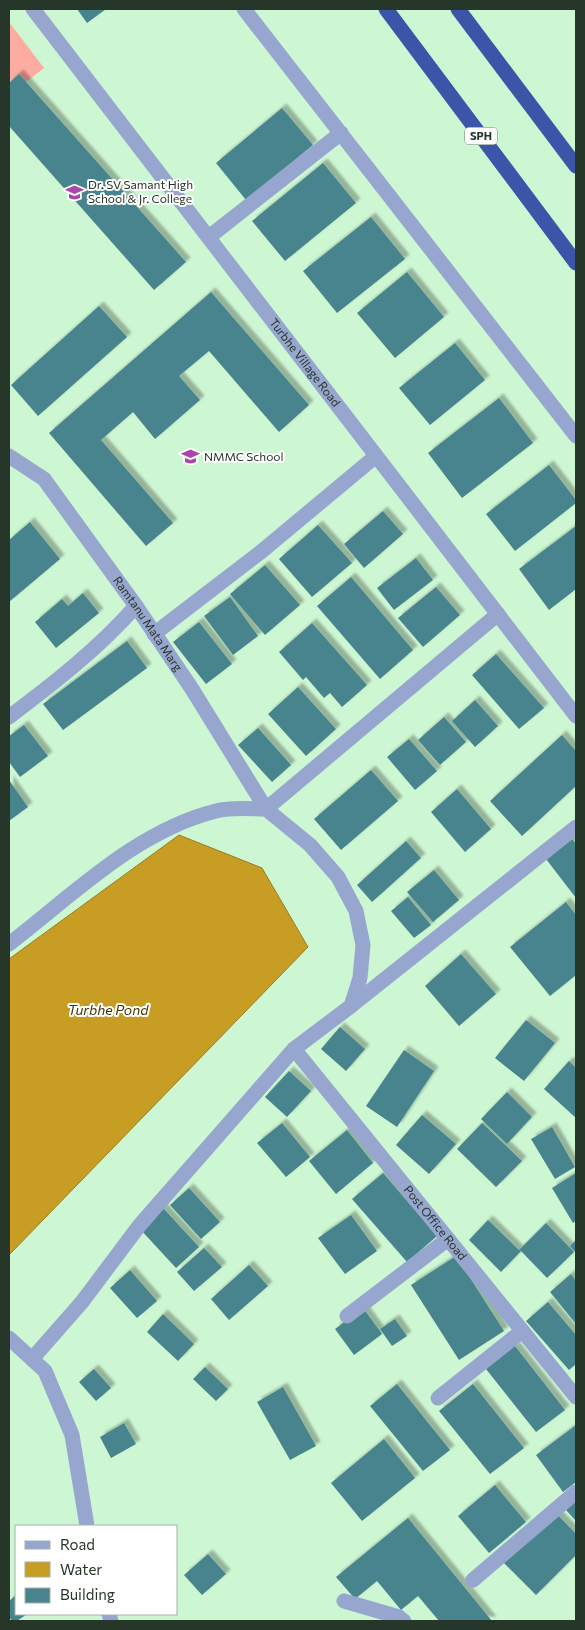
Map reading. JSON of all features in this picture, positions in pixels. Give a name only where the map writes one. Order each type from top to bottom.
[{"type":"highway","name":"SPH","points":[[386,9],[576,262]]},
{"type":"highway","points":[[458,9],[576,166]]},
{"type":"street","name":"Turbhe Village Road","points":[[33,9],[576,716]]},
{"type":"street","points":[[244,9],[576,436]]},
{"type":"street","points":[[208,237],[341,134]]},
{"type":"street","name":"Ramtanu Mata Marg","points":[[9,456],[44,479],[136,606],[192,689],[266,809],[310,845],[338,877],[356,911],[363,945],[360,978],[351,1006]]},
{"type":"street","points":[[154,634],[262,551],[376,456]]},
{"type":"street","points":[[9,717],[76,666],[113,632],[136,606]]},
{"type":"street","points":[[9,944],[129,850],[178,824],[218,810],[266,809],[498,614]]},
{"type":"street","points":[[32,1359],[82,1302],[139,1226],[294,1049],[576,827]]},
{"type":"street","name":"Post Office Road","points":[[294,1049],[575,1395]]},
{"type":"street","points":[[347,1316],[448,1238]]},
{"type":"street","points":[[438,1398],[522,1331]]},
{"type":"street","points":[[9,1338],[46,1371],[72,1435],[87,1525]]},
{"type":"street","points":[[473,1580],[576,1492]]},
{"type":"street","points":[[344,1602],[399,1617],[404,1621]]},
{"type":"shaded area","points":[[9,22],[44,68],[9,95]]},
{"type":"water","name":"Turbhe Pond","points":[[179,835],[262,868],[308,947],[9,1255],[9,959]]},
{"type":"building","points":[[77,9],[106,9],[87,23]]},
{"type":"building","points":[[19,74],[186,262],[154,290],[9,126],[9,83]]},
{"type":"building","points":[[282,108],[313,145],[246,200],[216,163]]},
{"type":"building","points":[[323,163],[356,203],[285,261],[252,221]]},
{"type":"building","points":[[371,217],[405,259],[337,313],[303,271]]},
{"type":"building","points":[[407,272],[444,317],[395,358],[357,313]]},
{"type":"building","points":[[211,292],[309,405],[279,432],[209,351],[179,376],[200,400],[155,439],[133,412],[101,440],[173,523],[146,546],[49,433]]},
{"type":"building","points":[[99,306],[127,337],[38,416],[11,385]]},
{"type":"building","points":[[455,343],[485,380],[430,425],[399,388]]},
{"type":"building","points":[[499,398],[533,443],[462,498],[428,453]]},
{"type":"building","points":[[549,465],[576,500],[576,503],[515,551],[486,514]]},
{"type":"building","points":[[383,511],[403,534],[364,568],[344,544]]},
{"type":"building","points":[[30,522],[60,559],[9,602],[9,540]]},
{"type":"building","points":[[318,525],[352,563],[312,597],[279,559]]},
{"type":"building","points":[[576,526],[576,589],[549,610],[519,569]]},
{"type":"building","points":[[416,558],[433,580],[394,610],[377,588]]},
{"type":"building","points":[[265,565],[300,605],[265,635],[230,594]]},
{"type":"building","points":[[351,577],[413,650],[380,679],[317,606]]},
{"type":"building","points":[[436,587],[460,615],[423,647],[398,618]]},
{"type":"building","points":[[83,593],[99,613],[56,648],[35,622],[62,599],[68,606]]},
{"type":"building","points":[[230,597],[258,636],[233,655],[204,616]]},
{"type":"building","points":[[199,622],[232,664],[206,684],[173,642]]},
{"type":"building","points":[[312,623],[367,685],[342,707],[330,693],[324,698],[306,677],[303,680],[279,652]]},
{"type":"building","points":[[127,641],[147,668],[63,730],[43,704]]},
{"type":"building","points":[[496,654],[544,708],[519,729],[472,675]]},
{"type":"building","points":[[298,687],[336,729],[306,756],[268,714]]},
{"type":"building","points":[[475,700],[498,726],[475,747],[452,721]]},
{"type":"building","points":[[444,717],[466,742],[440,765],[418,740]]},
{"type":"building","points":[[24,725],[48,756],[20,777],[9,762],[9,736]]},
{"type":"building","points":[[258,728],[291,765],[272,782],[238,745]]},
{"type":"building","points":[[562,735],[576,751],[576,786],[522,836],[490,801]]},
{"type":"building","points":[[409,739],[437,771],[415,790],[387,757]]},
{"type":"building","points":[[371,770],[398,801],[341,850],[314,819]]},
{"type":"building","points":[[9,780],[28,807],[9,821]]},
{"type":"building","points":[[457,789],[491,829],[465,852],[431,812]]},
{"type":"building","points":[[572,839],[576,844],[576,898],[546,859]]},
{"type":"building","points":[[406,841],[421,858],[372,902],[357,885]]},
{"type":"building","points":[[434,870],[459,900],[433,922],[407,892]]},
{"type":"building","points":[[408,897],[431,925],[414,938],[391,911]]},
{"type":"building","points":[[566,902],[576,915],[576,975],[550,996],[510,947]]},
{"type":"building","points":[[461,954],[496,994],[459,1026],[425,986]]},
{"type":"building","points":[[526,1020],[555,1043],[524,1081],[495,1058]]},
{"type":"building","points":[[340,1027],[365,1049],[346,1071],[321,1049]]},
{"type":"building","points":[[404,1050],[434,1071],[397,1127],[366,1106]]},
{"type":"building","points":[[569,1061],[576,1068],[576,1118],[544,1089]]},
{"type":"building","points":[[289,1071],[311,1091],[287,1117],[265,1097]]},
{"type":"building","points":[[507,1092],[532,1117],[507,1144],[481,1119]]},
{"type":"building","points":[[422,1115],[456,1144],[429,1174],[396,1145]]},
{"type":"building","points":[[282,1123],[310,1157],[286,1177],[257,1143]]},
{"type":"building","points":[[482,1123],[522,1161],[496,1187],[457,1149]]},
{"type":"building","points":[[552,1127],[575,1167],[555,1179],[531,1139]]},
{"type":"building","points":[[347,1130],[373,1163],[336,1194],[309,1161]]},
{"type":"building","points":[[383,1173],[437,1236],[407,1262],[352,1199]]},
{"type":"building","points":[[576,1173],[576,1221],[573,1223],[552,1188]]},
{"type":"building","points":[[189,1188],[220,1222],[201,1239],[170,1205]]},
{"type":"building","points":[[163,1208],[199,1247],[176,1268],[140,1229]]},
{"type":"building","points":[[351,1215],[377,1251],[345,1274],[318,1238]]},
{"type":"building","points":[[488,1220],[519,1250],[546,1223],[574,1252],[547,1278],[521,1251],[501,1272],[469,1240]]},
{"type":"building","points":[[576,1240],[576,1253],[570,1246]]},
{"type":"building","points":[[204,1248],[222,1267],[194,1291],[177,1272]]},
{"type":"building","points":[[456,1256],[504,1331],[459,1360],[411,1285]]},
{"type":"building","points":[[249,1265],[268,1286],[229,1320],[211,1299]]},
{"type":"building","points":[[130,1270],[157,1301],[137,1318],[110,1288]]},
{"type":"building","points":[[571,1274],[576,1281],[576,1324],[550,1292]]},
{"type":"building","points":[[548,1302],[576,1335],[576,1364],[569,1370],[526,1321]]},
{"type":"building","points":[[363,1308],[382,1334],[354,1355],[335,1329]]},
{"type":"building","points":[[163,1314],[194,1344],[178,1361],[147,1332]]},
{"type":"building","points":[[395,1319],[407,1336],[392,1346],[380,1329]]},
{"type":"building","points":[[515,1346],[565,1410],[536,1432],[486,1369]]},
{"type":"building","points":[[205,1367],[228,1389],[216,1401],[193,1379]]},
{"type":"building","points":[[94,1369],[111,1388],[96,1401],[79,1382]]},
{"type":"building","points":[[397,1384],[450,1450],[423,1471],[370,1406]]},
{"type":"building","points":[[473,1384],[524,1448],[490,1474],[439,1411]]},
{"type":"building","points":[[283,1387],[316,1446],[290,1460],[257,1402]]},
{"type":"building","points":[[124,1423],[136,1444],[111,1458],[100,1437]]},
{"type":"building","points":[[576,1425],[576,1482],[563,1492],[536,1455]]},
{"type":"building","points":[[384,1439],[415,1478],[362,1521],[331,1483]]},
{"type":"building","points":[[495,1485],[526,1522],[489,1553],[458,1516]]},
{"type":"building","points":[[576,1500],[576,1521],[566,1510]]},
{"type":"building","points":[[554,1511],[576,1534],[576,1555],[536,1595],[503,1562]]},
{"type":"building","points":[[408,1518],[492,1621],[439,1621],[418,1596],[401,1610],[377,1581],[355,1599],[336,1577]]},
{"type":"building","points":[[208,1554],[226,1574],[202,1595],[184,1575]]},
{"type":"building","points":[[15,1596],[15,1615],[26,1615],[17,1621],[12,1621],[9,1617],[9,1601]]},
{"type":"place","name":"Dr. SV Samant High School & Jr. College","points":[[74,192]]},
{"type":"place","name":"NMMC School","points":[[190,457]]}]
